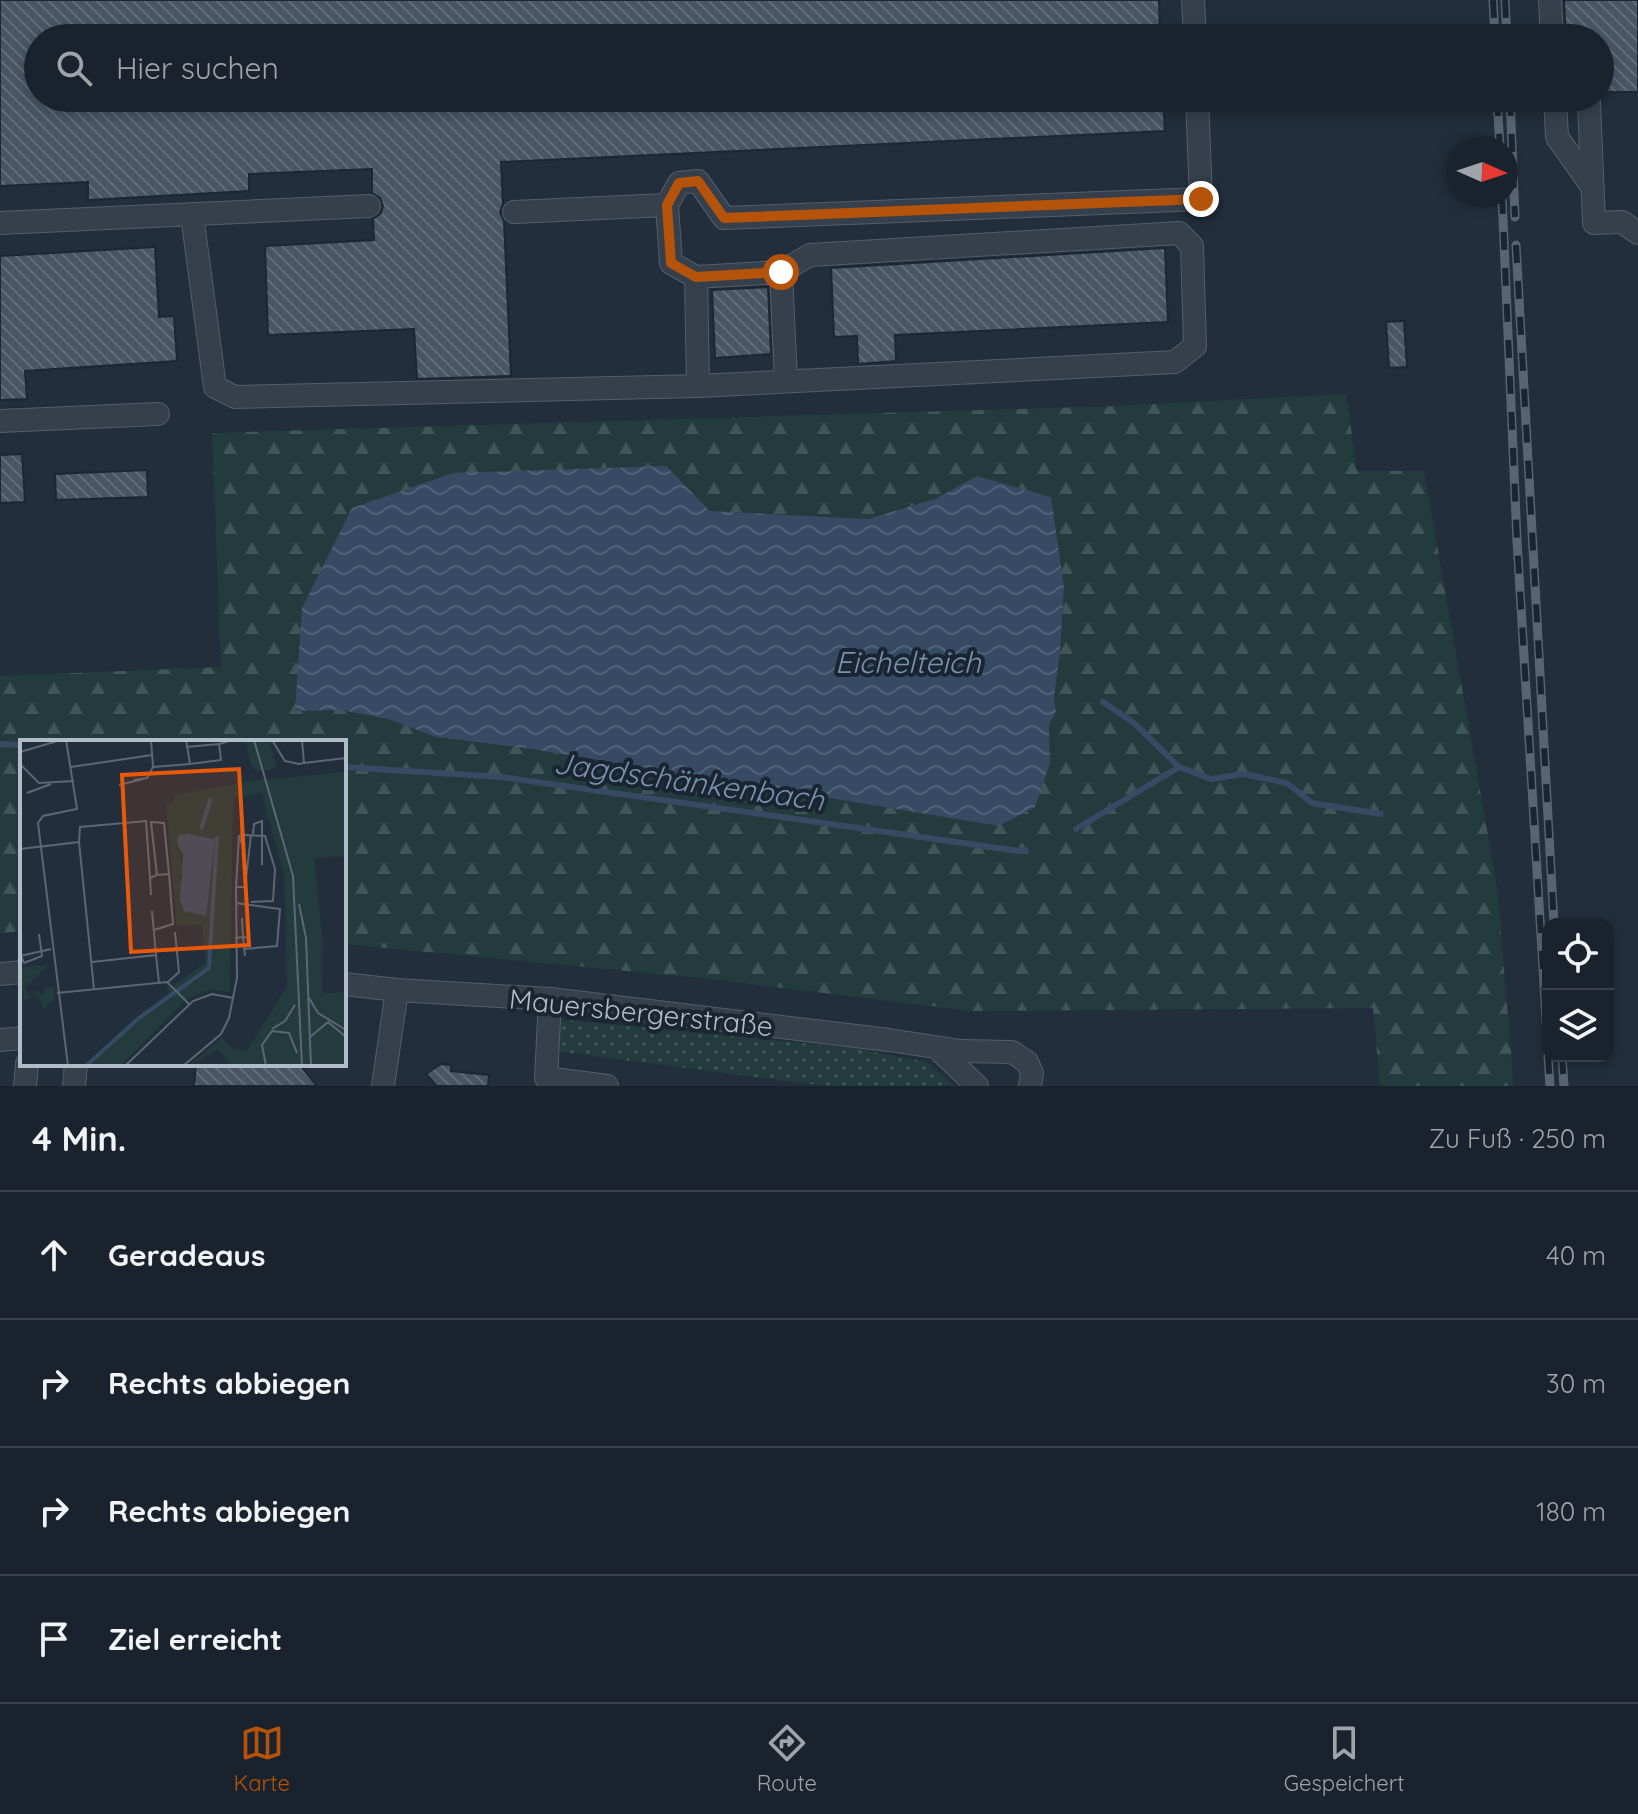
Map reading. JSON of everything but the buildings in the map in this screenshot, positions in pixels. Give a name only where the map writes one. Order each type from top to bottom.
[{"type":"street","points":[[1193,0],[1194,24]]},
{"type":"street","points":[[1550,0],[1551,24]]},
{"type":"street","points":[[192,215],[215,387],[235,397],[698,386],[1175,362],[1195,346],[1192,246],[1179,233],[810,255],[781,272],[696,277],[671,263],[667,205],[679,183],[698,181],[724,218],[1201,199],[1198,112]]},
{"type":"street","points":[[1556,112],[1557,137],[1593,188]]},
{"type":"street","points":[[1589,112],[1594,223],[1622,222],[1638,233]]},
{"type":"street","points":[[514,212],[667,205]]},
{"type":"street","points":[[0,223],[369,206]]},
{"type":"street","points":[[781,272],[786,381]]},
{"type":"street","points":[[696,277],[698,386]]},
{"type":"street","points":[[0,421],[158,414]]},
{"type":"street","points":[[0,974],[20,972]]},
{"type":"street","name":"Mauersbergerstraße","points":[[346,984],[550,999],[889,1040],[938,1049],[1012,1052],[1027,1062],[1032,1073],[1030,1086]]},
{"type":"street","points":[[383,1086],[397,990]]},
{"type":"street","points":[[550,999],[546,1078],[607,1086]]},
{"type":"street","points":[[0,1040],[20,1038]]},
{"type":"street","points":[[938,1049],[977,1086]]},
{"type":"street","points":[[25,1086],[27,1066]]},
{"type":"street","points":[[74,1086],[76,1066]]},
{"type":"green space","points":[[1346,394],[1357,471],[1424,471],[1497,887],[1514,1086],[1380,1086],[1373,1008],[972,1011],[701,978],[346,944],[346,740],[20,740],[20,931],[0,933],[0,676],[221,667],[212,433],[1116,406]],"holes":[[[665,466],[710,511],[868,519],[935,499],[977,477],[1051,497],[1064,587],[1054,697],[1056,712],[1049,725],[1050,763],[999,826],[526,748],[436,737],[388,719],[342,710],[296,711],[302,608]]]},
{"type":"green space","points":[[557,1019],[853,1048],[927,1062],[955,1086],[826,1086],[555,1051]]},
{"type":"water","name":"Eichelteich","points":[[666,466],[710,511],[868,519],[935,499],[977,476],[1051,497],[1064,587],[1054,697],[1056,712],[1049,725],[1050,763],[1035,807],[999,826],[526,748],[436,737],[388,719],[342,710],[295,711],[302,608],[352,508],[453,473]]},
{"type":"waterway","points":[[1103,702],[1134,723],[1179,767],[1211,779],[1243,774],[1287,783],[1312,803],[1381,814]]},
{"type":"waterway","name":"Jagdschänkenbach","points":[[0,744],[20,745]]},
{"type":"waterway","name":"Jagdschänkenbach","points":[[346,767],[501,777],[1026,850]]},
{"type":"waterway","name":"Jagdschänkenbach","points":[[1076,829],[1179,767]]},
{"type":"railway","points":[[1493,0],[1494,24]]},
{"type":"railway","points":[[1505,0],[1506,24]]},
{"type":"railway","points":[[1498,112],[1499,136]]},
{"type":"railway","points":[[1511,112],[1515,217]]},
{"type":"railway","points":[[1503,208],[1517,541],[1544,990]]},
{"type":"railway","points":[[1516,245],[1554,918]]},
{"type":"railway","points":[[1548,1062],[1550,1086]]},
{"type":"railway","points":[[1562,1062],[1564,1086]]},
{"type":"route","points":[[781,272],[696,277],[671,263],[667,205],[679,183],[698,181],[724,218],[1201,199]]}]
